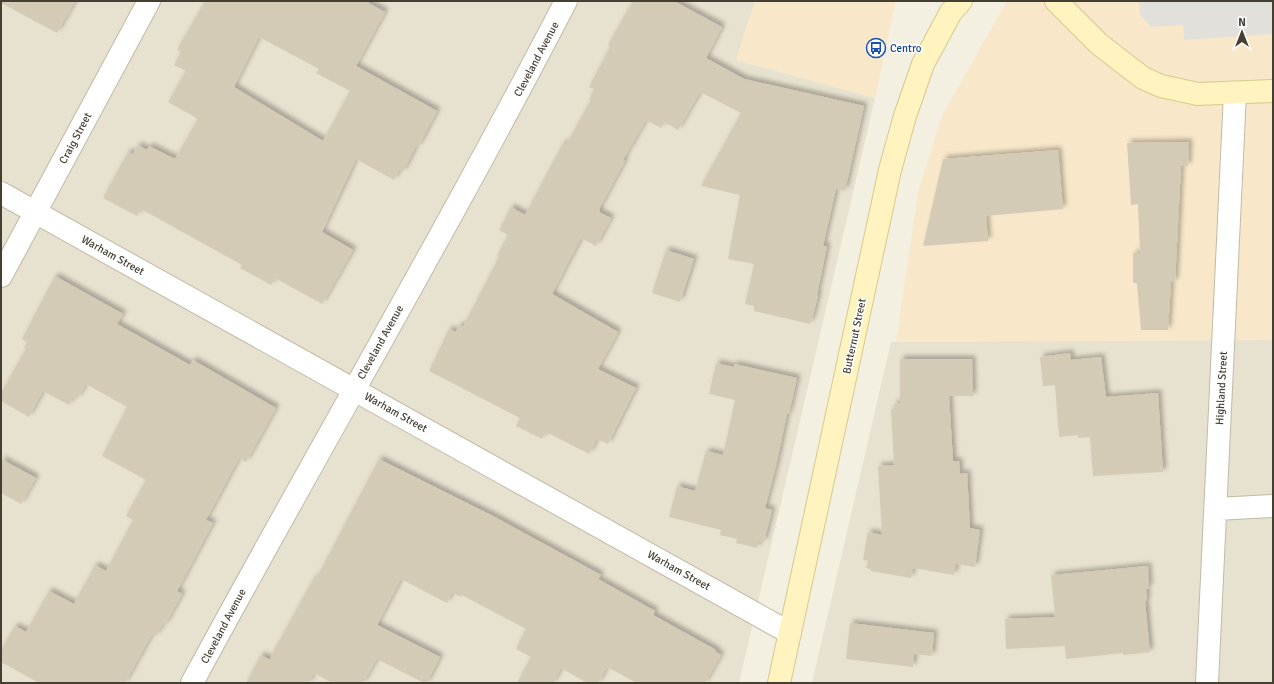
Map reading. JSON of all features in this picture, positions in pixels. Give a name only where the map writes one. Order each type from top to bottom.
[{"type":"street","name":"Craig Street","points":[[1,276],[149,1]]},
{"type":"street","name":"Cleveland Avenue","points":[[192,683],[518,94],[566,1]]},
{"type":"street","name":"Butternut Street","points":[[779,683],[890,170],[905,116],[923,64],[951,12],[961,1]]},
{"type":"street","points":[[1056,1],[1099,44],[1144,78],[1162,86],[1198,94],[1273,91]]},
{"type":"street","name":"Highland Street","points":[[1207,683],[1235,92]]},
{"type":"street","name":"Warham Street","points":[[1,193],[790,633]]},
{"type":"street","points":[[1216,509],[1273,506]]},
{"type":"shaded area","points":[[1,1],[755,1],[736,60],[875,98],[739,683],[1,683]]},
{"type":"shaded area","points":[[755,1],[896,1],[875,98],[736,60]]},
{"type":"shaded area","points":[[1007,1],[1273,1],[1273,340],[896,342],[918,192],[943,114]]},
{"type":"shaded area","points":[[1139,1],[1272,1],[1273,34],[1184,40],[1183,25],[1151,27],[1140,15]]},
{"type":"shaded area","points":[[1273,340],[1273,683],[812,683],[891,342]]},
{"type":"building","points":[[1,1],[75,1],[57,33],[1,3]]},
{"type":"building","points":[[205,1],[365,1],[385,12],[356,66],[437,111],[418,147],[416,146],[403,172],[399,170],[394,180],[356,159],[322,232],[353,250],[322,304],[275,278],[271,285],[240,268],[242,265],[141,209],[137,216],[103,198],[128,152],[133,154],[138,145],[147,150],[149,146],[175,159],[198,119],[168,102],[186,71],[174,65],[181,52],[177,50]],"holes":[[[259,37],[319,69],[316,73],[350,91],[323,141],[234,87]]]},
{"type":"building","points":[[633,1],[674,1],[722,27],[706,58],[744,79],[864,106],[845,191],[836,189],[823,246],[827,246],[818,295],[810,324],[754,311],[754,306],[745,304],[754,264],[728,259],[740,195],[701,186],[741,113],[700,92],[678,130],[664,122],[661,128],[646,120],[623,160],[625,161],[599,209],[599,212],[611,218],[596,246],[581,238],[552,294],[618,332],[598,369],[636,388],[608,444],[597,439],[589,454],[546,432],[542,439],[516,426],[520,418],[429,371],[449,329],[456,332],[459,325],[463,327],[499,257],[497,256],[508,235],[499,230],[511,207],[525,215],[563,143],[566,145],[591,100],[589,99],[594,89],[589,87],[610,47],[608,45]]},
{"type":"building","points":[[1189,142],[1188,166],[1181,166],[1175,282],[1171,282],[1168,330],[1141,330],[1137,283],[1133,283],[1133,253],[1140,253],[1138,204],[1131,205],[1127,143]]},
{"type":"building","points":[[1058,150],[1063,209],[986,216],[988,241],[923,246],[943,159]]},
{"type":"building","points":[[666,250],[694,259],[680,302],[652,293]]},
{"type":"building","points":[[55,276],[123,314],[117,324],[190,365],[193,360],[276,408],[246,462],[239,458],[206,520],[213,523],[177,591],[182,594],[165,625],[163,624],[156,636],[152,634],[125,683],[39,683],[1,662],[1,650],[15,626],[26,632],[49,591],[74,604],[95,565],[106,571],[133,520],[126,516],[146,480],[102,456],[127,407],[86,384],[77,399],[73,397],[69,405],[43,391],[29,417],[1,401],[1,393],[26,349],[24,348],[27,342],[22,339]]},
{"type":"building","points":[[1070,353],[1071,360],[1101,357],[1106,397],[1158,393],[1163,472],[1093,476],[1090,437],[1078,438],[1078,435],[1059,437],[1055,385],[1043,386],[1040,357]]},
{"type":"building","points":[[900,359],[972,359],[973,396],[949,396],[953,461],[959,461],[960,474],[967,473],[970,528],[980,530],[975,567],[956,564],[954,575],[913,568],[911,578],[871,571],[871,569],[866,568],[868,561],[863,560],[868,532],[882,535],[878,466],[894,465],[891,409],[894,409],[894,404],[900,403]]},
{"type":"building","points":[[716,363],[734,367],[734,364],[797,378],[765,508],[772,510],[764,542],[759,541],[757,548],[736,543],[737,539],[720,535],[721,530],[669,517],[677,486],[695,491],[706,451],[723,455],[735,400],[709,394]]},
{"type":"building","points":[[1,459],[36,478],[21,504],[1,493]]},
{"type":"building","points":[[379,459],[493,516],[601,575],[598,579],[655,611],[653,615],[716,650],[715,651],[721,655],[705,683],[637,683],[607,667],[598,683],[587,683],[561,668],[553,683],[517,683],[531,657],[516,649],[526,629],[462,595],[461,597],[452,593],[447,603],[401,579],[377,625],[440,657],[427,683],[424,683],[377,659],[363,683],[332,683],[314,673],[309,682],[311,683],[246,683],[261,655],[270,660],[314,578],[316,579]]},
{"type":"building","points":[[1148,566],[1149,588],[1146,589],[1147,601],[1145,601],[1150,652],[1123,655],[1123,653],[1066,659],[1065,646],[1006,649],[1005,619],[1055,617],[1051,575]]},
{"type":"building","points":[[850,623],[934,633],[932,656],[914,654],[913,667],[846,659]]},
{"type":"place","name":"Centro","points":[[876,48]]}]
